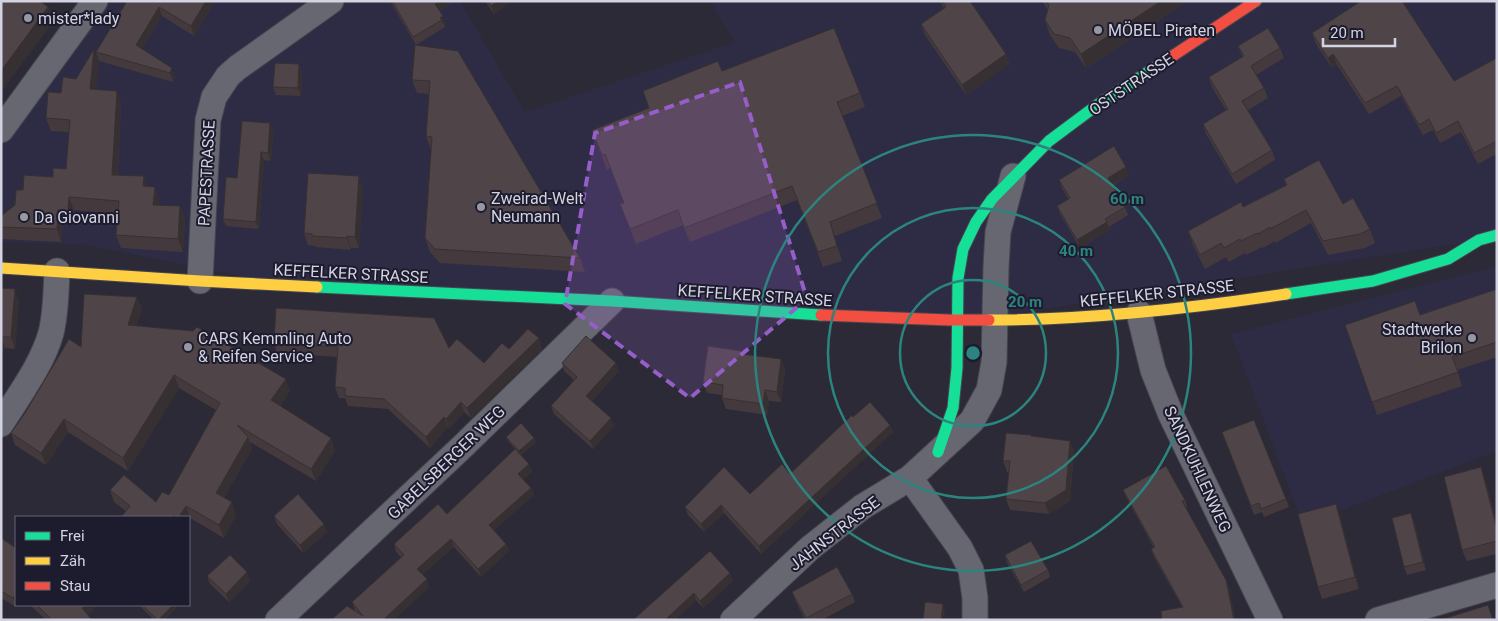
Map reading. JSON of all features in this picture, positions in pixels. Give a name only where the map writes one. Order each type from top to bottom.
[{"type":"street","points":[[1,130],[95,1]]},
{"type":"street","name":"PAPESTRASSE","points":[[200,281],[208,120],[214,96],[224,81],[237,68],[331,1]]},
{"type":"street","name":"OSTSTRASSE","points":[[958,320],[958,278],[963,249],[976,222],[992,199],[1013,176],[1049,141],[1100,103],[1256,1]]},
{"type":"street","points":[[996,320],[998,232],[1013,176]]},
{"type":"street","name":"KEFFELKER STRASSE","points":[[1,268],[200,281],[612,301],[830,316],[1030,320],[1139,313],[1232,302],[1373,281],[1448,259],[1479,240],[1497,235]]},
{"type":"street","points":[[1,424],[48,342],[54,317],[57,271]]},
{"type":"street","name":"GABELSBERGER WEG","points":[[278,620],[462,447],[612,301]]},
{"type":"street","name":"SANDKUHLENWEG","points":[[1139,313],[1153,370],[1172,415],[1270,620]]},
{"type":"street","name":"JAHNSTRASSE","points":[[938,452],[953,408],[958,368],[958,320]]},
{"type":"street","name":"JAHNSTRASSE","points":[[733,620],[810,548],[862,507],[910,478],[972,421],[989,390],[994,362],[996,320]]},
{"type":"street","points":[[910,478],[960,548],[971,570],[976,598],[974,620]]},
{"type":"street","points":[[1378,620],[1497,585]]},
{"type":"highlighted area","points":[[740,82],[807,299],[690,398],[565,304],[595,133]]},
{"type":"shaded area","points":[[107,1],[460,1],[525,112],[735,42],[710,1],[1497,1],[1497,235],[1479,240],[988,318],[256,279],[87,245],[1,242],[1,145]]},
{"type":"shaded area","points":[[1497,266],[1497,451],[1303,525],[1231,334]]},
{"type":"building","points":[[1,1],[40,1],[48,7],[1,71]]},
{"type":"building","points":[[127,1],[206,1],[191,26],[159,7],[136,45],[172,68],[170,73],[96,52]]},
{"type":"building","points":[[392,1],[439,1],[435,4],[443,16],[440,18],[442,20],[413,37]]},
{"type":"building","points":[[488,1],[498,1],[491,6]]},
{"type":"building","points":[[942,1],[970,1],[1006,54],[962,85],[921,24],[946,7]]},
{"type":"building","name":"MÖBEL Piraten","points":[[1046,1],[1161,1],[1081,54],[1070,38],[1054,34],[1045,20],[1049,5]]},
{"type":"building","points":[[1361,1],[1402,1],[1454,81],[1497,58],[1497,141],[1474,153],[1458,121],[1436,133],[1429,119],[1419,125],[1397,86],[1365,103],[1333,54],[1328,58],[1312,33]]},
{"type":"building","points":[[834,28],[860,93],[837,102],[877,203],[830,222],[837,246],[818,252],[792,186],[684,228],[678,210],[630,229],[620,204],[624,203],[605,154],[602,155],[592,130],[649,108],[643,91],[718,61],[722,71]]},
{"type":"building","points":[[1268,28],[1280,48],[1251,66],[1264,88],[1242,101],[1272,150],[1232,174],[1203,124],[1228,109],[1209,77],[1244,56],[1238,46]]},
{"type":"building","points":[[415,45],[458,51],[580,258],[435,249],[425,238],[432,137],[426,136],[430,81],[412,80]]},
{"type":"building","points":[[94,49],[90,89],[117,91],[112,175],[144,176],[143,186],[155,187],[153,205],[180,206],[178,239],[116,235],[119,201],[69,197],[68,211],[58,210],[57,229],[1,227],[1,216],[15,205],[16,190],[23,190],[24,175],[53,177],[53,168],[66,169],[70,120],[46,118],[48,92],[61,93],[63,77],[76,79]]},
{"type":"building","points":[[275,63],[299,64],[298,88],[273,87]]},
{"type":"building","points":[[242,121],[270,123],[268,153],[261,152],[256,222],[223,219],[226,177],[237,178]]},
{"type":"building","points":[[1114,146],[1126,167],[1108,178],[1125,207],[1105,219],[1107,222],[1077,240],[1057,206],[1070,198],[1059,180]]},
{"type":"building","points":[[1319,160],[1343,204],[1353,198],[1370,229],[1360,234],[1323,241],[1306,210],[1270,229],[1270,227],[1241,241],[1240,239],[1224,248],[1221,243],[1200,255],[1188,231],[1241,202],[1243,207],[1287,185],[1284,179]]},
{"type":"building","points":[[308,173],[359,176],[355,237],[312,236],[312,234],[304,233]]},
{"type":"building","points":[[1,288],[15,289],[11,337],[1,337]]},
{"type":"building","points":[[1497,289],[1497,342],[1452,357],[1458,372],[1372,402],[1345,325],[1415,301],[1420,315]]},
{"type":"building","points":[[84,294],[137,297],[128,325],[193,331],[197,327],[286,379],[271,400],[331,438],[311,469],[237,425],[248,437],[216,493],[232,502],[219,525],[186,506],[180,516],[122,516],[130,506],[110,490],[124,475],[156,502],[162,492],[169,495],[220,403],[174,375],[123,458],[64,419],[41,453],[11,433],[69,339],[81,347]]},
{"type":"building","points":[[276,308],[434,318],[449,348],[457,339],[484,363],[502,343],[509,349],[528,329],[539,338],[467,408],[461,402],[426,437],[384,399],[345,396],[345,388],[335,387],[338,347],[274,343]]},
{"type":"building","points":[[586,336],[616,363],[586,396],[611,418],[590,441],[551,406],[577,377],[562,363]]},
{"type":"building","points":[[708,346],[741,351],[741,354],[781,359],[777,392],[765,390],[763,404],[722,398],[723,385],[703,382]]},
{"type":"building","points":[[870,402],[890,425],[759,546],[721,505],[701,524],[685,507],[724,467],[750,494],[782,464],[790,474],[852,415],[853,417]]},
{"type":"building","points":[[1254,420],[1286,499],[1261,509],[1259,503],[1251,506],[1222,432]]},
{"type":"building","points":[[521,423],[534,438],[519,451],[506,437]]},
{"type":"building","points":[[1006,433],[1070,441],[1066,490],[1045,503],[1006,499],[1010,461],[1003,461]]},
{"type":"building","points":[[515,449],[529,464],[518,474],[531,488],[489,525],[506,544],[478,569],[451,539],[417,569],[427,579],[383,620],[331,620],[347,606],[363,616],[352,602],[404,555],[394,544],[438,504],[447,514]]},
{"type":"building","points":[[1166,466],[1185,500],[1182,501],[1226,580],[1234,620],[1162,620],[1161,611],[1183,607],[1151,549],[1155,547],[1123,490]]},
{"type":"building","points":[[1481,467],[1497,529],[1497,541],[1462,550],[1444,477]]},
{"type":"building","points":[[298,494],[324,524],[300,545],[274,516]]},
{"type":"building","points":[[1336,504],[1355,577],[1318,587],[1298,514]]},
{"type":"building","points":[[1411,513],[1423,562],[1404,567],[1392,518]]},
{"type":"building","points":[[1,538],[15,547],[15,595],[13,598],[1,591]]},
{"type":"building","points":[[1031,541],[1048,570],[1021,585],[1005,555]]},
{"type":"building","points":[[710,551],[730,573],[700,601],[694,593],[665,620],[633,620]]},
{"type":"building","points":[[230,555],[247,572],[226,594],[207,576]]},
{"type":"building","points":[[837,567],[852,594],[806,618],[792,592]]},
{"type":"building","points":[[925,602],[943,604],[941,620],[923,620]]},
{"type":"building","points":[[1488,605],[1493,620],[1440,620]]},
{"type":"building","points":[[38,606],[85,606],[82,608],[92,620],[52,620]]},
{"type":"building","points":[[143,606],[172,606],[158,620]]},
{"type":"traffic: fast","points":[[938,452],[953,408],[957,368],[958,278],[963,249],[976,222],[992,199],[1049,141],[1100,103],[1171,57]]},
{"type":"traffic: fast","points":[[1286,294],[1373,281],[1448,259],[1479,240],[1497,235]]},
{"type":"traffic: fast","points":[[317,287],[612,301],[821,315]]},
{"type":"traffic: slow","points":[[1,268],[317,287]]},
{"type":"traffic: slow","points":[[989,320],[1064,318],[1138,313],[1286,294]]},
{"type":"traffic: jam","points":[[1171,57],[1256,1]]},
{"type":"traffic: jam","points":[[821,315],[989,320]]},
{"type":"place","name":"mister*lady","points":[[28,18]]},
{"type":"place","name":"MÖBEL Piraten","points":[[1098,30]]},
{"type":"place","name":"Zweirad-Welt Neumann","points":[[481,207]]},
{"type":"place","name":"Da Giovanni","points":[[24,217]]},
{"type":"place","name":"Stadtwerke Brilon","points":[[1472,338]]},
{"type":"place","name":"CARS Kemmling Auto & Reifen Service","points":[[188,347]]}]
